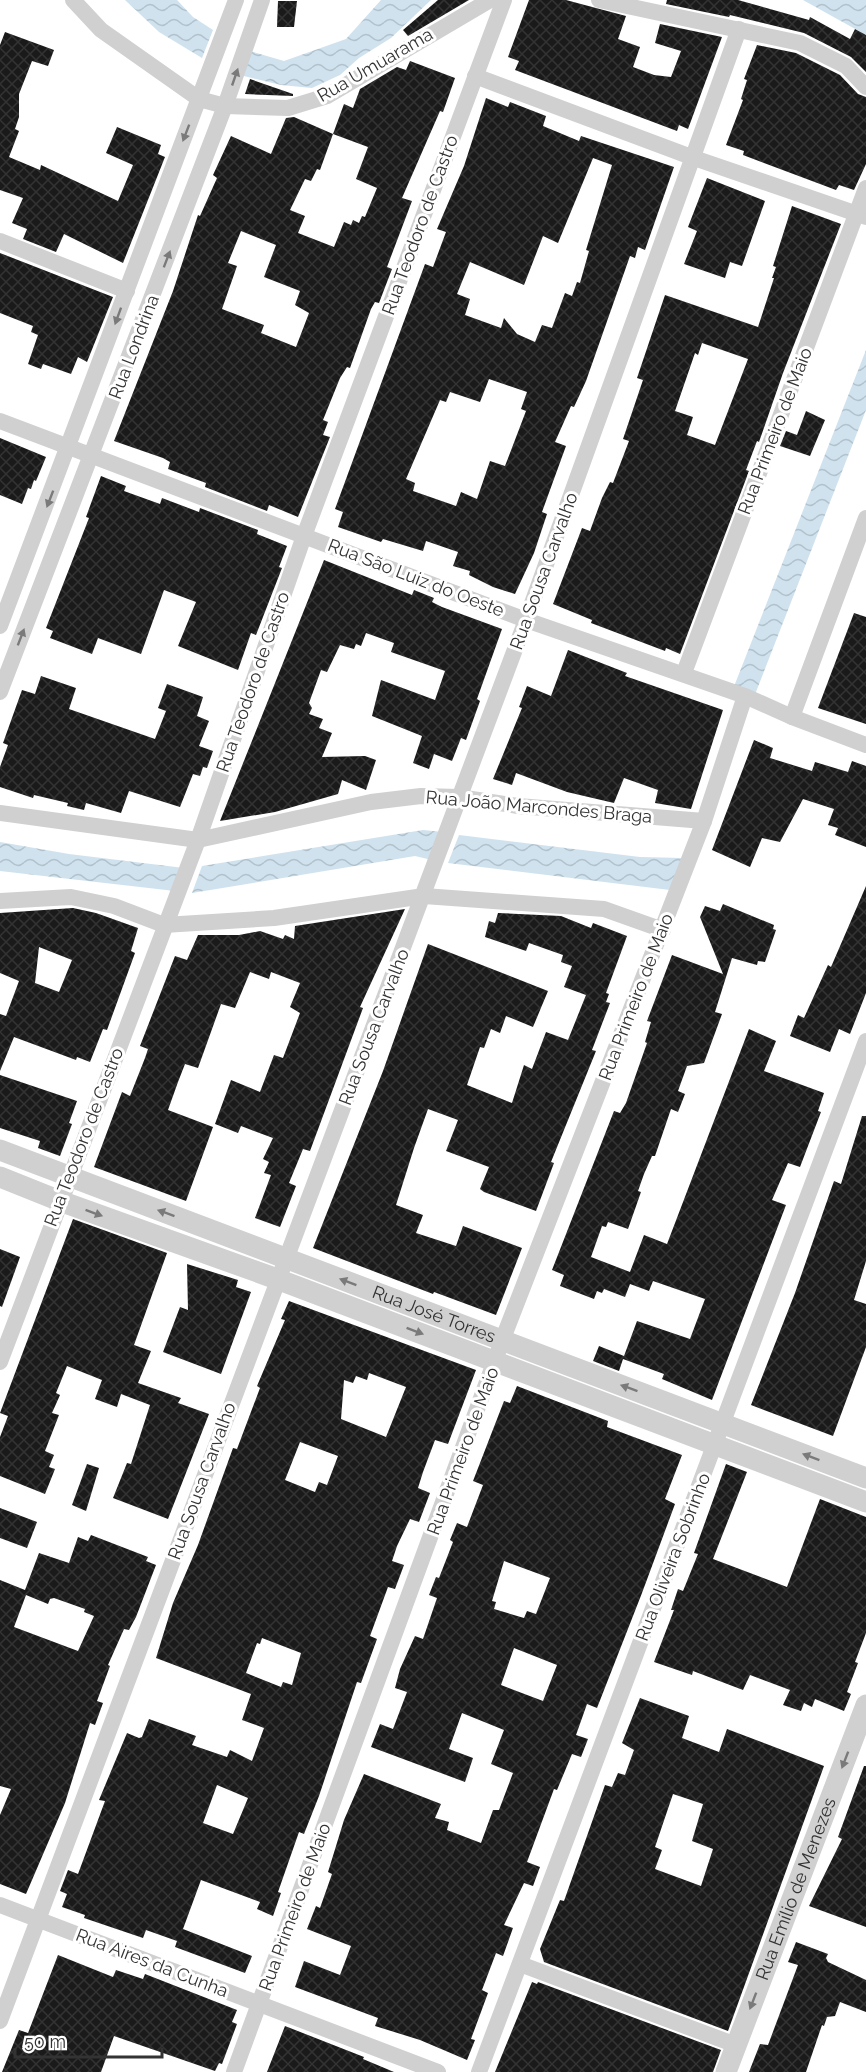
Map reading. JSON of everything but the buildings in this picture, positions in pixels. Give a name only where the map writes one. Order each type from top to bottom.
[{"type":"street","name":"Rua Umuarama","points":[[74,0],[101,30],[198,99],[225,106],[288,108],[327,96],[490,0]]},
{"type":"street","name":"Rua Londrina","points":[[0,626],[236,0]]},
{"type":"street","name":"Rua Londrina","points":[[0,692],[225,106],[262,0]]},
{"type":"street","name":"Rua Teodoro de Castro","points":[[0,1362],[68,1176],[198,840],[304,536],[504,0]]},
{"type":"street","points":[[599,0],[800,42],[846,66],[866,87]]},
{"type":"street","name":"Rua Sousa Carvalho","points":[[0,2021],[277,1279],[424,896],[739,29]]},
{"type":"street","points":[[475,76],[694,158],[862,215]]},
{"type":"street","name":"Rua Primeiro de Maio","points":[[684,673],[862,215],[866,188]]},
{"type":"street","points":[[0,240],[127,291]]},
{"type":"street","name":"Rua São Luiz do Oeste","points":[[0,421],[526,620],[684,673],[866,745]]},
{"type":"street","points":[[792,717],[866,518]]},
{"type":"street","name":"Rua Primeiro de Maio","points":[[234,2072],[499,1351],[704,820],[745,696]]},
{"type":"street","name":"Rua João Marcondes Braga","points":[[198,840],[372,802],[421,796],[459,797],[518,806],[704,820]]},
{"type":"street","points":[[0,813],[198,840]]},
{"type":"street","points":[[0,902],[71,897],[114,906],[164,925],[274,918],[424,896],[604,909],[663,930]]},
{"type":"street","name":"Rua Oliveira Sobrinho","points":[[479,2072],[866,1041]]},
{"type":"street","name":"Rua José Torres","points":[[0,1150],[286,1258],[715,1444],[866,1502]]},
{"type":"street","name":"Rua José Torres","points":[[0,1177],[277,1279],[723,1423],[866,1478]]},
{"type":"street","name":"Rua Emílio de Menezes","points":[[726,2072],[866,1705]]},
{"type":"street","name":"Rua Aires da Cunha","points":[[0,1905],[438,2072]]},
{"type":"street","points":[[520,1964],[736,2045]]},
{"type":"water","points":[[125,0],[177,0],[193,17],[213,30],[202,58],[159,32]]},
{"type":"water","points":[[381,0],[431,0],[391,38],[359,58],[340,75],[312,88],[281,85],[240,75],[250,51],[284,61],[346,39]]},
{"type":"water","points":[[803,0],[866,0],[866,35]]},
{"type":"water","points":[[866,350],[866,410],[754,697],[733,689]]},
{"type":"water","points":[[423,830],[443,832],[432,860],[415,856],[192,893],[202,866]]},
{"type":"water","points":[[459,835],[640,857],[682,858],[670,890],[448,863]]},
{"type":"water","points":[[0,842],[69,854],[184,868],[175,891],[0,871]]}]
